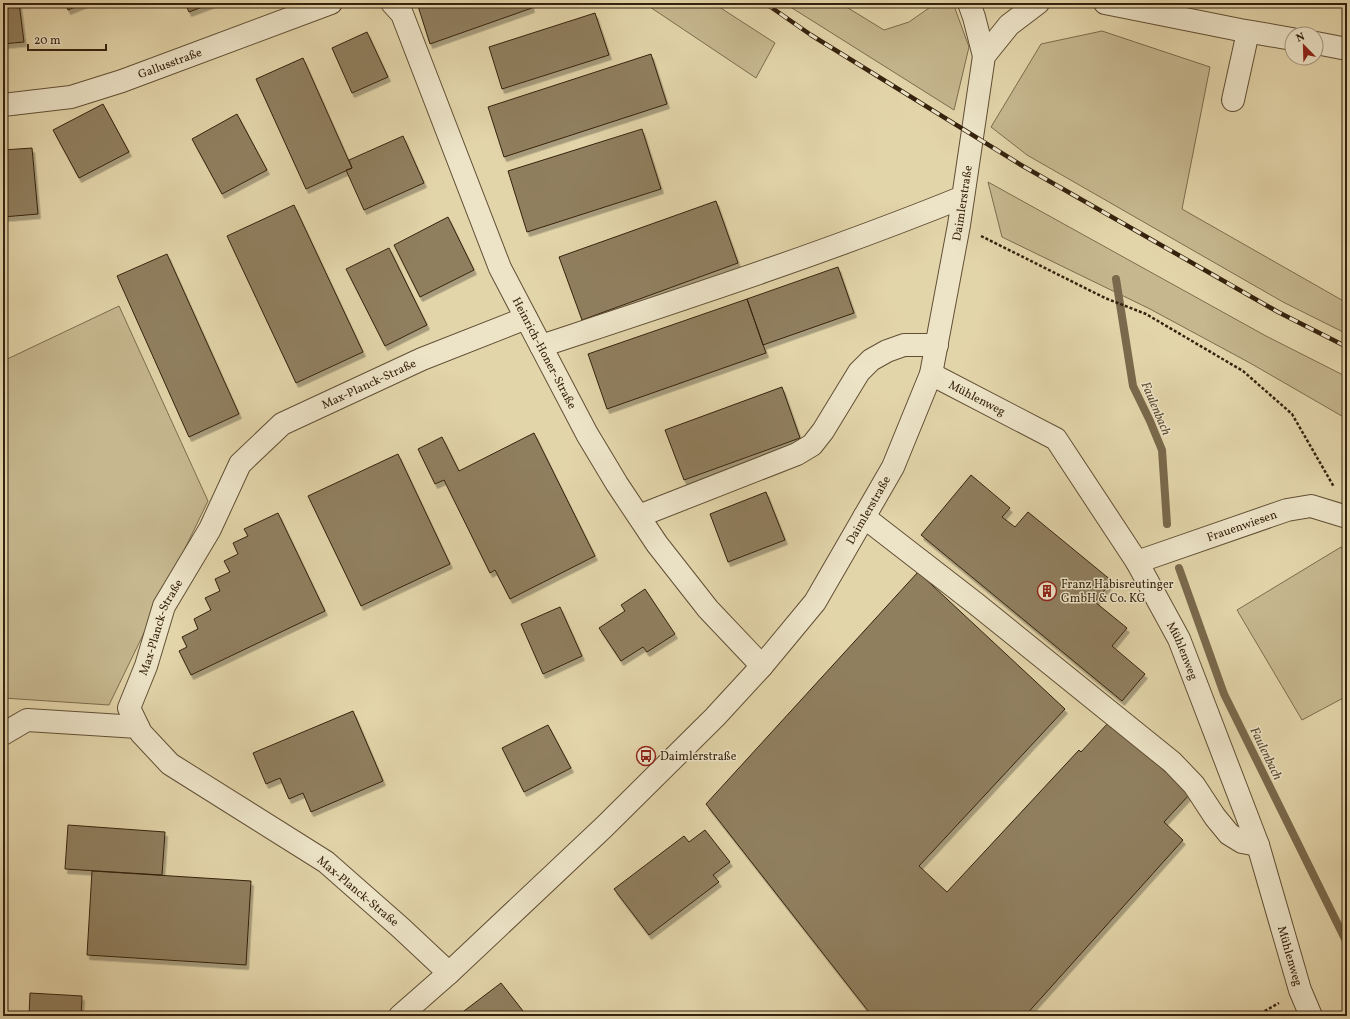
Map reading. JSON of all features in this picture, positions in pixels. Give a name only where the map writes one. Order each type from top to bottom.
[{"type":"street","name":"Gallusstraße","points":[[3,105],[71,97],[122,81],[331,3]]},
{"type":"street","name":"Heinrich-Honer-Straße","points":[[392,3],[402,14],[500,268],[587,434],[657,544],[708,609],[762,666]]},
{"type":"street","points":[[969,3],[984,56]]},
{"type":"street","name":"Daimlerstraße","points":[[400,1016],[449,973],[604,826],[714,717],[762,666],[815,602],[893,467],[931,374],[959,226],[984,56],[1009,24],[1038,3]]},
{"type":"street","points":[[1105,3],[1248,32],[1284,38]]},
{"type":"street","points":[[1233,100],[1248,32]]},
{"type":"street","points":[[1324,45],[1347,49]]},
{"type":"street","points":[[541,346],[742,279],[920,215],[963,197]]},
{"type":"street","name":"Max-Planck-Straße","points":[[449,973],[401,928],[326,862],[170,764],[141,733],[129,708],[146,666],[164,606],[210,529],[240,464],[282,424],[422,359],[526,318]]},
{"type":"street","points":[[639,516],[797,454],[812,445],[823,431],[859,372],[871,360],[887,351],[904,345],[937,345]]},
{"type":"street","name":"Mühlenweg","points":[[931,374],[1056,440],[1137,562],[1180,639],[1258,845],[1300,990],[1308,1009]]},
{"type":"street","name":"Frauenwiesen","points":[[1137,562],[1287,510],[1311,506],[1347,517]]},
{"type":"street","points":[[864,517],[975,603],[1172,762],[1194,785],[1229,834],[1242,842],[1258,845]]},
{"type":"street","points":[[3,734],[27,720],[138,727]]},
{"type":"path","points":[[959,226],[1105,298],[1146,314],[1243,371],[1292,414],[1335,490]]},
{"type":"shaded area","points":[[644,3],[713,3],[775,43],[756,78]]},
{"type":"shaded area","points":[[784,3],[840,3],[884,30],[909,22],[936,3],[953,3],[969,47],[954,110]]},
{"type":"shaded area","points":[[1102,31],[1210,67],[1182,209],[1347,303],[1347,334],[1283,302],[1027,155],[991,127],[1041,44]]},
{"type":"shaded area","points":[[988,182],[1266,336],[1347,377],[1347,419],[1250,363],[1150,309],[1002,237]]},
{"type":"shaded area","points":[[119,306],[208,501],[109,705],[3,698],[3,361]]},
{"type":"shaded area","points":[[1341,547],[1347,557],[1347,696],[1302,720],[1237,610]]},
{"type":"building","points":[[3,3],[19,3],[24,42],[3,44]]},
{"type":"building","points":[[65,3],[85,3],[68,10]]},
{"type":"building","points":[[185,3],[213,3],[189,12]]},
{"type":"building","points":[[427,3],[531,3],[532,8],[430,44],[418,6]]},
{"type":"building","points":[[595,13],[609,55],[502,89],[489,47]]},
{"type":"building","points":[[367,32],[388,77],[352,93],[332,48]]},
{"type":"building","points":[[651,54],[667,104],[504,157],[488,107]]},
{"type":"building","points":[[303,58],[352,168],[306,189],[256,79]]},
{"type":"building","points":[[103,104],[129,152],[79,178],[53,130]]},
{"type":"building","points":[[237,114],[267,170],[222,194],[192,139]]},
{"type":"building","points":[[642,129],[661,189],[527,232],[508,171]]},
{"type":"building","points":[[403,136],[424,183],[364,210],[346,170],[352,168],[349,160]]},
{"type":"building","points":[[32,148],[38,214],[3,217],[3,150]]},
{"type":"building","points":[[716,201],[738,263],[582,320],[559,257]]},
{"type":"building","points":[[294,205],[363,352],[296,383],[227,236]]},
{"type":"building","points":[[448,217],[474,270],[420,297],[394,245]]},
{"type":"building","points":[[389,248],[427,325],[385,346],[346,269]]},
{"type":"building","points":[[167,254],[239,414],[189,437],[117,276]]},
{"type":"building","points":[[838,267],[854,313],[763,345],[747,299]]},
{"type":"building","points":[[747,299],[766,353],[607,409],[588,354]]},
{"type":"building","points":[[782,387],[800,438],[684,480],[665,430]]},
{"type":"building","points":[[534,433],[595,556],[510,599],[495,570],[490,573],[444,480],[435,484],[418,449],[442,437],[459,471]]},
{"type":"building","points":[[398,454],[450,564],[361,606],[308,496]]},
{"type":"building","name":"Franz Habisreutinger GmbH & Co. KG","points":[[971,475],[1010,508],[1002,517],[1015,527],[1028,512],[1112,581],[1095,602],[1127,628],[1112,646],[1145,674],[1122,701],[921,535]]},
{"type":"building","points":[[766,492],[785,540],[728,562],[710,514]]},
{"type":"building","points":[[278,513],[325,611],[191,675],[179,651],[187,647],[182,637],[198,629],[194,619],[211,610],[205,598],[220,591],[215,579],[230,572],[224,561],[238,554],[233,543],[248,536],[244,529]]},
{"type":"building","points":[[918,572],[1065,709],[919,866],[947,892],[1079,750],[1081,752],[1110,721],[1190,794],[1164,822],[1183,840],[1025,1016],[872,1016],[706,804]]},
{"type":"building","points":[[645,589],[675,634],[647,652],[643,647],[621,661],[599,628],[625,611],[621,605]]},
{"type":"building","points":[[560,607],[582,656],[543,674],[521,624]]},
{"type":"building","points":[[353,711],[383,781],[311,812],[303,793],[289,799],[280,778],[266,784],[253,753]]},
{"type":"building","points":[[548,725],[571,768],[524,792],[502,748]]},
{"type":"building","points":[[68,825],[165,832],[162,875],[65,869]]},
{"type":"building","points":[[705,830],[730,862],[713,875],[719,882],[649,935],[614,889],[684,836],[689,842]]},
{"type":"building","points":[[92,871],[251,881],[246,965],[87,955]]},
{"type":"building","points":[[501,983],[527,1016],[468,1016],[464,1011]]},
{"type":"building","points":[[30,993],[82,996],[81,1016],[29,1016]]},
{"type":"waterway","name":"Faulenbach","points":[[1116,279],[1133,386],[1162,450],[1167,524]]},
{"type":"waterway","name":"Faulenbach","points":[[1179,568],[1224,694],[1347,943]]},
{"type":"railway","points":[[765,3],[811,35],[1021,165],[1278,312],[1347,347]]},
{"type":"place","name":"Franz Habisreutinger GmbH & Co. KG","points":[[1047,591]]},
{"type":"place","name":"Daimlerstraße","points":[[646,756]]}]
